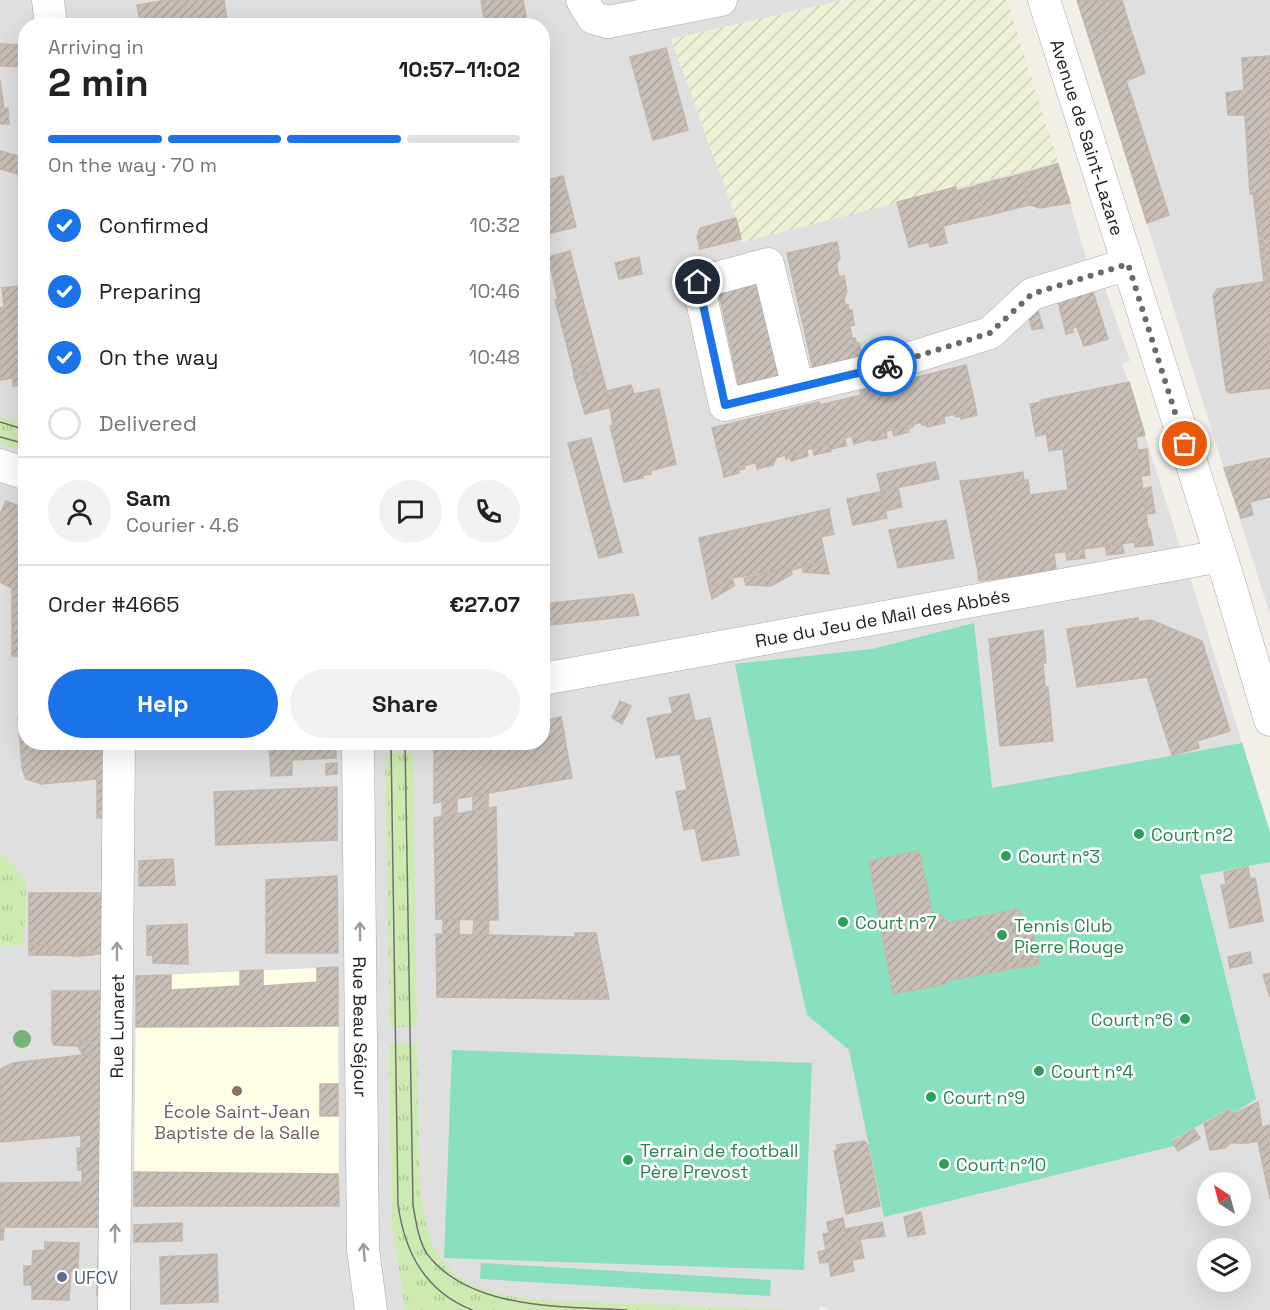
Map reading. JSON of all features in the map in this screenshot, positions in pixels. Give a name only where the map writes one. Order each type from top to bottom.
[{"type":"street","points":[[48,0],[50,18]]},
{"type":"street","points":[[582,0],[593,18],[608,22],[721,0]]},
{"type":"street","name":"Avenue de Saint-Lazare","points":[[1044,0],[1221,556],[1270,720]]},
{"type":"street","points":[[798,388],[768,264],[698,282],[725,405],[798,388],[873,370],[990,333],[1032,294],[1128,264]]},
{"type":"street","points":[[0,465],[18,471]]},
{"type":"street","name":"Rue du Jeu de Mail des Abbés","points":[[550,678],[1221,556]]},
{"type":"street","name":"Rue Lunaret","points":[[114,1310],[119,750]]},
{"type":"street","name":"Rue Beau Séjour","points":[[358,750],[363,1249],[371,1310]]},
{"type":"shaded area","points":[[0,0],[844,0],[671,39],[736,218],[741,239],[1058,162],[1096,291],[1105,288],[1130,361],[1122,363],[1270,830],[1270,1310],[829,1310],[820,1306],[819,1310],[0,1310]]},
{"type":"shaded area","points":[[844,0],[1007,0],[1058,162],[742,242],[736,218],[671,39]]},
{"type":"shaded area","points":[[1077,0],[1270,0],[1270,615],[1206,412]]},
{"type":"shaded area","name":"École Saint-Jean Baptiste de la Salle","points":[[338,967],[339,1206],[134,1206],[136,976]]},
{"type":"green space","points":[[0,417],[18,422],[18,449],[0,444]]},
{"type":"green space","name":"Tennis Club Pierre Rouge","points":[[974,623],[992,788],[1242,743],[1270,833],[1270,862],[1200,875],[1256,1099],[1234,1113],[1229,1109],[1172,1140],[1174,1146],[884,1217],[849,1050],[807,1015],[782,904],[735,664],[872,649]]},
{"type":"green space","points":[[385,753],[413,753],[417,1026],[390,1028]]},
{"type":"green space","points":[[0,852],[26,879],[24,945],[0,945]]},
{"type":"green space","points":[[389,1044],[417,1044],[420,1182],[423,1211],[430,1236],[440,1257],[455,1273],[476,1286],[503,1295],[538,1300],[791,1310],[405,1310],[392,1222]]},
{"type":"green space","name":"Terrain de football Père Prevost","points":[[452,1050],[812,1063],[804,1270],[444,1258]]},
{"type":"green space","points":[[481,1263],[771,1280],[770,1296],[480,1279]]},
{"type":"building","points":[[166,0],[224,0],[227,18],[139,18],[137,5]]},
{"type":"building","points":[[481,0],[523,0],[526,18],[484,18]]},
{"type":"building","points":[[1077,0],[1122,0],[1130,27],[1088,34]]},
{"type":"building","points":[[1130,27],[1145,73],[1126,81],[1132,98],[1111,107],[1088,34]]},
{"type":"building","points":[[0,44],[18,45],[18,67],[0,66]]},
{"type":"building","points":[[666,48],[688,130],[653,140],[630,57]]},
{"type":"building","points":[[1270,56],[1270,281],[1268,282],[1257,193],[1250,194],[1245,115],[1228,115],[1226,93],[1244,90],[1242,58]]},
{"type":"building","points":[[0,80],[4,109],[8,108],[9,124],[0,124]]},
{"type":"building","points":[[1132,98],[1169,215],[1147,223],[1111,107]]},
{"type":"building","points":[[0,151],[18,156],[18,174],[0,169]]},
{"type":"building","points":[[1058,164],[1070,203],[1040,208],[1030,205],[1022,174]]},
{"type":"building","points":[[1022,174],[1029,205],[985,216],[977,185]]},
{"type":"building","points":[[563,176],[576,227],[550,233],[550,179]]},
{"type":"building","points":[[977,186],[984,216],[943,226],[947,243],[930,247],[929,242],[909,247],[897,202],[956,187],[956,191]]},
{"type":"building","points":[[1253,193],[1257,193],[1268,282],[1264,282]]},
{"type":"building","points":[[736,218],[741,239],[700,249],[697,237],[700,228]]},
{"type":"building","points":[[837,242],[840,258],[836,265],[831,243]]},
{"type":"building","points":[[832,243],[857,360],[813,369],[787,253]]},
{"type":"building","points":[[570,251],[599,362],[573,369],[555,300],[558,299],[550,256]]},
{"type":"building","points":[[639,257],[642,274],[619,279],[615,263]]},
{"type":"building","points":[[844,276],[847,292],[844,299],[839,277]]},
{"type":"building","points":[[1270,281],[1270,388],[1230,393],[1226,390],[1213,296],[1217,289]]},
{"type":"building","points":[[758,284],[780,384],[740,392],[719,293]]},
{"type":"building","points":[[18,286],[18,386],[13,386],[13,378],[0,380],[0,308],[4,307],[2,288]]},
{"type":"building","points":[[1093,292],[1108,339],[1084,346],[1077,327],[1072,328],[1073,332],[1066,334],[1058,301]]},
{"type":"building","points":[[845,305],[852,310],[854,325],[849,326]]},
{"type":"building","points":[[1038,310],[1043,328],[1032,330],[1028,313]]},
{"type":"building","points":[[855,338],[859,343],[863,360],[857,360],[853,339]]},
{"type":"building","points":[[599,362],[601,370],[574,376],[573,369]]},
{"type":"building","points":[[966,365],[976,409],[870,435],[871,439],[854,444],[852,436],[845,438],[846,446],[830,449],[829,444],[723,471],[712,428],[819,402],[820,405],[861,395],[860,391]]},
{"type":"building","points":[[601,370],[611,407],[585,414],[574,376]]},
{"type":"building","points":[[1129,382],[1145,435],[1136,437],[1149,536],[1134,539],[1134,542],[1054,553],[1056,569],[994,579],[992,570],[978,572],[964,500],[974,498],[971,480],[1011,474],[1013,483],[1028,480],[1030,495],[1068,490],[1063,449],[1049,451],[1041,400]]},
{"type":"building","points":[[631,385],[634,394],[659,389],[676,464],[650,471],[651,474],[643,475],[643,478],[624,482],[610,426],[613,425],[607,391]]},
{"type":"building","points":[[1041,402],[1047,434],[1036,436],[1030,404]]},
{"type":"building","points":[[976,409],[977,415],[961,419],[955,414]]},
{"type":"building","points":[[944,417],[945,423],[927,427],[921,423]]},
{"type":"building","points":[[913,424],[913,427],[908,429],[909,432],[894,436],[892,430]]},
{"type":"building","points":[[886,431],[887,438],[872,441],[870,435]]},
{"type":"building","points":[[591,438],[622,552],[599,558],[568,443]]},
{"type":"building","points":[[829,444],[831,451],[814,455],[813,449]]},
{"type":"building","points":[[1147,449],[1150,475],[1141,476],[1138,450]]},
{"type":"building","points":[[807,450],[808,456],[791,461],[790,457],[786,459],[785,455]]},
{"type":"building","points":[[777,457],[773,465],[757,469],[756,463]]},
{"type":"building","points":[[1270,458],[1270,466],[1251,470],[1249,462]]},
{"type":"building","points":[[935,462],[939,479],[881,491],[877,474]]},
{"type":"building","points":[[1249,462],[1251,470],[1270,466],[1270,497],[1250,502],[1253,515],[1241,518],[1224,468]]},
{"type":"building","points":[[744,465],[745,469],[739,470],[739,473],[724,477],[723,471]]},
{"type":"building","points":[[1023,472],[1024,481],[1013,483],[1011,474]]},
{"type":"building","points":[[971,480],[974,498],[964,500],[960,481]]},
{"type":"building","points":[[1151,487],[1155,513],[1146,514],[1143,489]]},
{"type":"building","points":[[898,488],[902,507],[885,511],[881,491]]},
{"type":"building","points":[[880,492],[887,518],[853,525],[847,499]]},
{"type":"building","points":[[6,501],[18,506],[18,656],[12,656],[12,588],[0,582],[0,514]]},
{"type":"building","points":[[829,509],[832,526],[823,528],[825,536],[821,537],[826,561],[791,570],[791,568],[732,578],[733,581],[709,586],[699,538]]},
{"type":"building","points":[[946,520],[954,558],[898,568],[889,530]]},
{"type":"building","points":[[832,526],[834,534],[825,536],[823,528]]},
{"type":"building","points":[[1148,529],[1150,529],[1153,545],[1135,547],[1134,539],[1149,536]]},
{"type":"building","points":[[1122,544],[1124,553],[1107,555],[1105,546]]},
{"type":"building","points":[[1084,549],[1085,558],[1067,560],[1066,552]]},
{"type":"building","points":[[826,561],[829,574],[803,572],[802,566]]},
{"type":"building","points":[[791,568],[792,574],[771,586],[746,585],[744,578]]},
{"type":"building","points":[[992,570],[994,579],[979,581],[978,572]]},
{"type":"building","points":[[733,581],[734,586],[712,599],[709,586]]},
{"type":"building","points":[[633,594],[639,615],[550,625],[550,603]]},
{"type":"building","points":[[1138,618],[1138,622],[1151,620],[1202,641],[1230,731],[1197,741],[1199,748],[1172,755],[1147,677],[1077,687],[1067,629]]},
{"type":"building","points":[[1043,630],[1046,663],[1043,663],[1045,687],[1048,687],[1053,741],[1000,746],[989,639]]},
{"type":"building","points":[[689,694],[695,721],[710,718],[739,855],[702,861],[695,828],[684,830],[676,792],[687,790],[680,754],[656,758],[647,718],[673,713],[669,698]]},
{"type":"building","points":[[620,701],[631,706],[622,724],[612,718]]},
{"type":"building","points":[[561,717],[572,778],[434,803],[434,750],[550,750],[550,719]]},
{"type":"building","points":[[21,750],[106,750],[106,818],[97,818],[97,779],[41,784],[26,779],[22,768]]},
{"type":"building","points":[[269,750],[336,750],[336,758],[292,760],[292,775],[271,776]]},
{"type":"building","points":[[337,763],[337,774],[326,775],[326,764]]},
{"type":"building","points":[[337,787],[337,840],[216,845],[214,792]]},
{"type":"building","points":[[488,793],[488,808],[473,811],[473,796]]},
{"type":"building","points":[[457,799],[457,814],[442,817],[442,802]]},
{"type":"building","points":[[496,807],[498,920],[436,919],[434,818]]},
{"type":"building","points":[[919,851],[933,916],[941,915],[948,923],[1019,909],[1022,924],[981,933],[982,938],[1026,930],[1031,958],[988,966],[989,973],[893,994],[869,861]]},
{"type":"building","points":[[173,859],[175,885],[139,886],[139,861]]},
{"type":"building","points":[[1248,867],[1250,879],[1255,878],[1263,921],[1230,928],[1221,885],[1226,885],[1224,872]]},
{"type":"building","points":[[337,876],[338,953],[266,953],[266,880]]},
{"type":"building","points":[[29,893],[106,893],[102,953],[91,955],[91,947],[80,948],[80,956],[51,955],[50,945],[29,945]]},
{"type":"building","points":[[443,919],[459,920],[459,935],[443,935]]},
{"type":"building","points":[[474,920],[489,920],[488,935],[473,935]]},
{"type":"building","points":[[1031,923],[1039,964],[989,973],[988,966],[1031,958],[1026,930],[982,938],[981,933]]},
{"type":"building","points":[[187,924],[188,964],[153,963],[153,955],[147,955],[147,926]]},
{"type":"building","points":[[575,933],[596,933],[609,999],[575,999],[575,992],[600,992],[589,941],[575,941]]},
{"type":"building","points":[[436,934],[575,937],[575,941],[589,941],[600,992],[575,992],[575,999],[437,997]]},
{"type":"building","points":[[29,945],[50,945],[51,955],[29,955]]},
{"type":"building","points":[[91,947],[91,955],[80,956],[80,948]]},
{"type":"building","points":[[1250,952],[1252,963],[1230,968],[1228,957]]},
{"type":"building","points":[[338,967],[338,1026],[136,1027],[136,976],[171,975],[171,990],[240,986],[240,971],[263,970],[263,986],[317,982],[317,968]]},
{"type":"building","points":[[1270,973],[1270,997],[1263,975]]},
{"type":"building","points":[[52,991],[105,991],[103,1296],[97,1295],[99,1227],[4,1227],[3,1240],[0,1240],[0,1183],[82,1182],[82,1170],[78,1170],[77,1148],[81,1148],[81,1135],[0,1142],[0,1071],[2,1068],[13,1063],[91,1054],[91,1041],[80,1041],[77,1046],[54,1045],[52,1040]]},
{"type":"building","points":[[80,1041],[91,1041],[91,1054],[83,1055],[77,1045]]},
{"type":"building","points":[[320,1084],[338,1084],[338,1116],[320,1116]]},
{"type":"building","points":[[1258,1102],[1262,1127],[1270,1125],[1270,1149],[1260,1151],[1258,1141],[1248,1143],[1234,1114]]},
{"type":"building","points":[[1229,1110],[1234,1114],[1248,1143],[1230,1143],[1225,1148],[1210,1150],[1204,1124]]},
{"type":"building","points":[[1194,1129],[1200,1138],[1178,1151],[1172,1142]]},
{"type":"building","points":[[864,1141],[868,1145],[880,1206],[846,1214],[834,1151],[837,1150],[837,1145]]},
{"type":"building","points":[[1270,1149],[1270,1199],[1260,1151]]},
{"type":"building","points":[[134,1172],[338,1174],[339,1206],[134,1206]]},
{"type":"building","points":[[921,1212],[925,1234],[908,1237],[904,1217]]},
{"type":"building","points":[[843,1218],[847,1241],[860,1239],[864,1258],[852,1260],[854,1271],[831,1276],[829,1262],[820,1263],[818,1252],[826,1250],[823,1234],[829,1233],[827,1222]]},
{"type":"building","points":[[882,1222],[885,1236],[847,1241],[845,1229]]},
{"type":"building","points":[[182,1223],[182,1241],[134,1242],[134,1225]]},
{"type":"building","points":[[45,1242],[79,1243],[78,1271],[71,1271],[69,1300],[32,1299],[32,1285],[24,1285],[24,1266],[32,1266],[33,1251],[45,1250]]},
{"type":"building","points":[[217,1254],[218,1302],[161,1304],[160,1257]]},
{"type":"tram line","points":[[0,422],[18,428]]},
{"type":"tram line","points":[[0,437],[18,442]]},
{"type":"tram line","points":[[391,750],[398,1205],[406,1239],[420,1268],[442,1292],[472,1310]]},
{"type":"tram line","points":[[405,750],[413,1205],[421,1242],[427,1254],[445,1272],[467,1286],[492,1295],[518,1302],[627,1310]]},
{"type":"way so far","points":[[887,366],[990,333],[1032,294],[1128,264],[1185,444]]},
{"type":"place","name":"Court n°2","points":[[1139,834]]},
{"type":"place","name":"Court n°3","points":[[1006,856]]},
{"type":"place","name":"Court n°7","points":[[843,922]]},
{"type":"place","name":"Tennis Club Pierre Rouge","points":[[1002,935]]},
{"type":"place","name":"Court n°6","points":[[1185,1019]]},
{"type":"place","name":"Court n°4","points":[[1039,1071]]},
{"type":"place","name":"École Saint-Jean Baptiste de la Salle","points":[[237,1091]]},
{"type":"place","name":"Court n°9","points":[[931,1097]]},
{"type":"place","name":"Terrain de football Père Prevost","points":[[628,1160]]},
{"type":"place","name":"Court n°10","points":[[944,1164]]},
{"type":"place","name":"UFCV","points":[[62,1277]]},
{"type":"route","points":[[698,282],[725,405],[887,366]]}]
